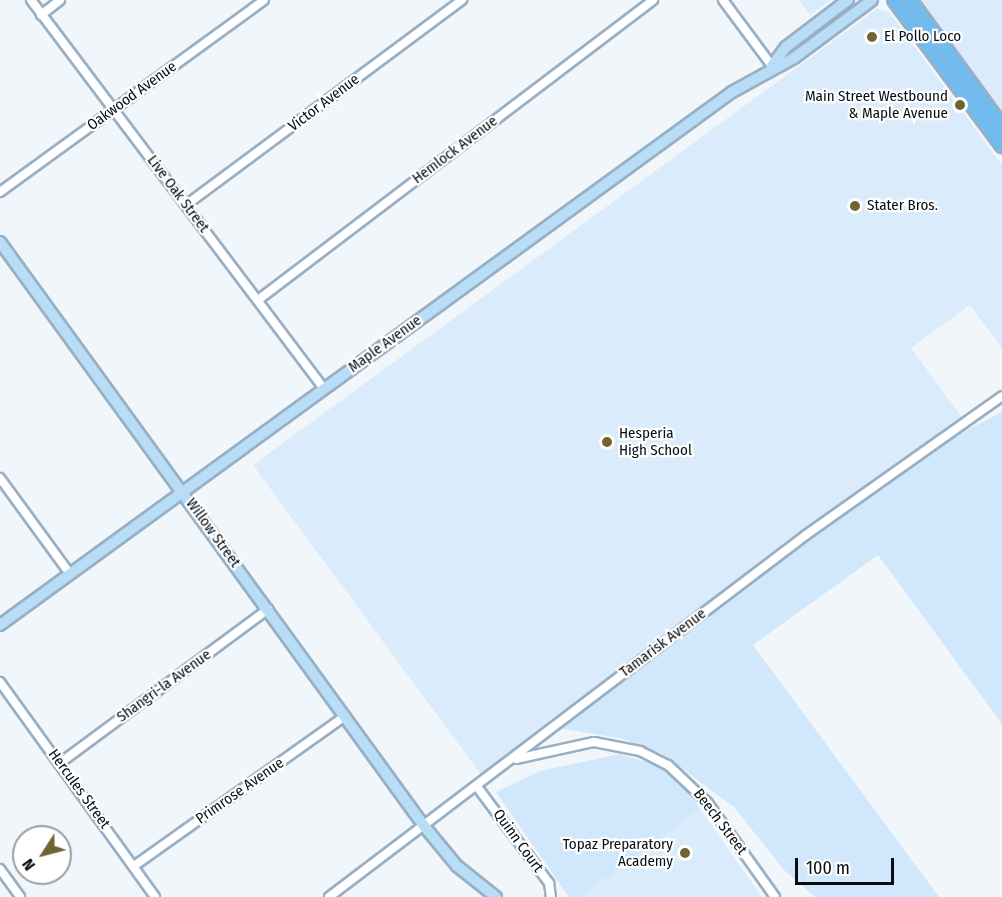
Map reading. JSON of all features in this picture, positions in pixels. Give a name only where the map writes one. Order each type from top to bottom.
[{"type":"main road","points":[[894,0],[1002,146]]},
{"type":"main road","points":[[910,0],[1002,126]]},
{"type":"street","name":"Live Oak Street","points":[[31,0],[324,389]]},
{"type":"street","points":[[41,15],[60,0]]},
{"type":"street","name":"Oakwood Avenue","points":[[0,192],[264,0]]},
{"type":"street","name":"Victor Avenue","points":[[186,205],[462,0]]},
{"type":"street","name":"Hemlock Avenue","points":[[258,300],[653,0]]},
{"type":"street","points":[[723,0],[772,66]]},
{"type":"street","name":"Maple Avenue","points":[[772,66],[786,47],[848,0]]},
{"type":"street","name":"Maple Avenue","points":[[0,625],[772,66],[794,58],[872,0]]},
{"type":"street","name":"Willow Street","points":[[0,242],[184,492],[424,826]]},
{"type":"street","name":"Tamarisk Avenue","points":[[329,897],[478,788],[797,542],[1002,396]]},
{"type":"street","points":[[0,478],[3,488],[70,574]]},
{"type":"street","name":"Shangri-la Avenue","points":[[60,763],[268,609]]},
{"type":"street","name":"Hercules Street","points":[[0,682],[155,897]]},
{"type":"street","name":"Primrose Avenue","points":[[134,866],[345,716]]},
{"type":"street","name":"Beech Street","points":[[516,759],[594,742],[640,751],[668,765],[708,803],[775,897]]},
{"type":"street","name":"Quinn Court","points":[[478,788],[549,883],[551,897]]},
{"type":"street","points":[[424,826],[457,866],[496,897]]},
{"type":"street","points":[[0,869],[20,897]]},
{"type":"shaded area","points":[[799,0],[831,0],[810,15]]},
{"type":"shaded area","points":[[918,0],[1002,0],[1002,114]]},
{"type":"shaded area","name":"Hesperia High School","points":[[877,9],[889,12],[1002,165],[1002,348],[970,305],[911,348],[964,420],[862,490],[482,776],[253,465]]},
{"type":"shaded area","points":[[1002,412],[1002,724],[878,555],[753,645],[939,897],[815,897],[784,870],[734,807],[661,753],[619,738],[564,729],[544,735],[933,448]]},
{"type":"shaded area","points":[[620,754],[657,765],[689,790],[700,809],[580,897],[569,897],[496,792],[540,771]]},
{"type":"shaded area","name":"Topaz Preparatory Academy","points":[[700,809],[762,897],[580,897]]},
{"type":"place","name":"El Pollo Loco","points":[[872,37]]},
{"type":"place","name":"Main Street Westbound & Maple Avenue","points":[[960,105]]},
{"type":"place","name":"Stater Bros.","points":[[855,206]]},
{"type":"place","name":"Hesperia High School","points":[[607,442]]},
{"type":"place","name":"Topaz Preparatory Academy","points":[[685,853]]}]
